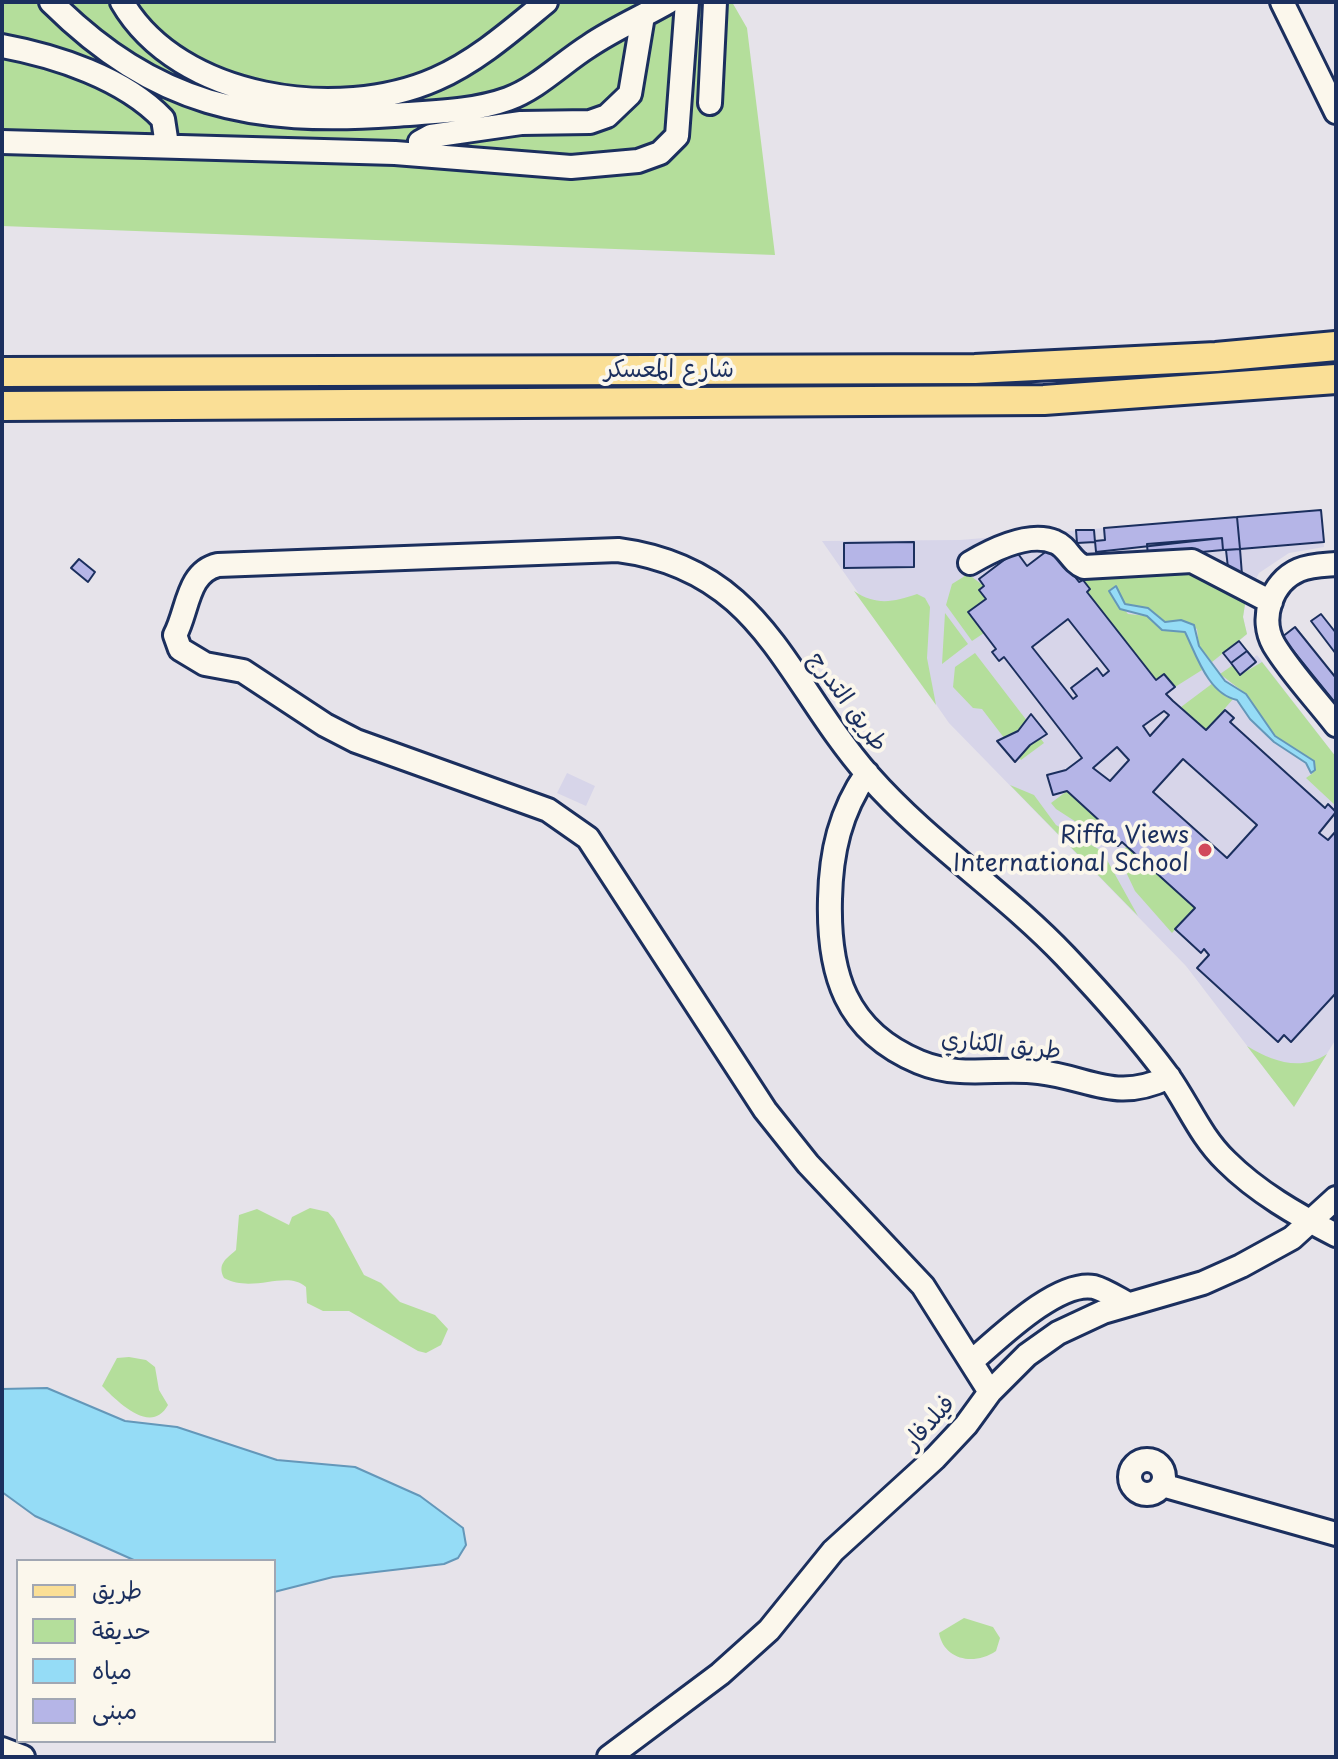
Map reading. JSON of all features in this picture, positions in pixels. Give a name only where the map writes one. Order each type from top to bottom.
[{"type":"main road","name":"شارع المعسكر","points":[[2,372],[975,369],[1216,357],[1336,346]]},
{"type":"main road","name":"شارع المعسكر","points":[[2,406],[1044,400],[1336,379]]},
{"type":"street","points":[[51,2],[105,48],[182,94],[233,110],[289,117],[353,118],[490,104],[535,85],[596,41],[668,2]]},
{"type":"street","points":[[122,2],[138,27],[163,49],[190,66],[262,93],[323,102],[391,95],[436,79],[471,60],[546,2]]},
{"type":"street","points":[[2,142],[422,155],[571,167],[638,161],[660,153],[677,136],[687,2]]},
{"type":"street","points":[[710,103],[715,2]]},
{"type":"street","points":[[1282,2],[1336,112]]},
{"type":"street","points":[[422,155],[420,142],[431,136],[521,123],[578,124],[607,116],[630,94],[643,16]]},
{"type":"street","points":[[2,46],[58,60],[134,97],[163,119],[167,145]]},
{"type":"street","points":[[970,563],[1005,543],[1050,541],[1060,544],[1076,564],[1084,567],[1199,562],[1271,602]]},
{"type":"street","name":"طريق التدرج","points":[[965,1353],[909,1268],[808,1164],[765,1110],[588,838],[548,810],[356,741],[325,725],[243,671],[205,664],[180,649],[175,635],[197,576],[218,565],[598,550],[657,557],[704,576],[745,607],[867,773],[914,822],[1033,923],[1064,955],[1169,1077],[1202,1133],[1225,1161],[1259,1189],[1336,1235]]},
{"type":"street","points":[[1336,564],[1298,570],[1278,586],[1267,620],[1273,644],[1336,725]]},
{"type":"street","name":"طريق الكناري","points":[[867,773],[844,813],[835,841],[829,938],[838,982],[865,1024],[905,1056],[955,1072],[1041,1072],[1119,1090],[1144,1087],[1169,1077]]},
{"type":"street","name":"فيلدفار","points":[[609,1757],[720,1674],[761,1638],[833,1551],[935,1458],[966,1425],[990,1392],[1027,1355],[1058,1333],[1128,1304],[1203,1283],[1241,1266],[1292,1238],[1336,1198]]},
{"type":"street","points":[[990,1392],[965,1353],[1062,1294],[1095,1287],[1128,1304]]},
{"type":"street","points":[[1162,1485],[1336,1534]]},
{"type":"street","points":[[2,1749],[23,1757]]},
{"type":"shaded area","name":"Riffa Views International School","points":[[1321,510],[1324,547],[1289,553],[1259,573],[1246,598],[1243,617],[1247,634],[1239,641],[1253,658],[1257,655],[1336,757],[1336,1039],[1294,1107],[1186,966],[949,723],[822,541],[960,540]]},
{"type":"shaded area","points":[[567,773],[595,786],[586,806],[557,793]]},
{"type":"green space","points":[[2,2],[732,2],[747,28],[775,255],[2,226]]},
{"type":"green space","points":[[1187,571],[1246,598],[1243,617],[1247,634],[1212,662],[1199,646],[1197,629],[1181,620],[1165,622],[1152,611],[1125,604],[1116,586],[1109,591],[1128,614],[1147,616],[1165,630],[1178,629],[1187,634],[1202,670],[1175,687],[1164,674],[1156,680],[1087,592],[1090,589],[1083,580],[1100,575]]},
{"type":"green space","points":[[968,574],[984,586],[979,590],[986,599],[968,613],[984,633],[972,641],[946,605],[952,584]]},
{"type":"green space","points":[[854,591],[878,601],[893,601],[917,594],[925,598],[930,607],[927,658],[936,705]]},
{"type":"green space","points":[[945,613],[968,644],[942,664]]},
{"type":"green space","points":[[975,653],[1044,743],[1021,760],[982,709],[973,708],[953,687],[955,667]]},
{"type":"green space","points":[[1262,662],[1336,757],[1336,806],[1306,778],[1313,773],[1310,758],[1298,755],[1275,736],[1246,694],[1220,674],[1233,665],[1240,675]]},
{"type":"green space","points":[[1213,683],[1225,696],[1233,699],[1206,730],[1181,707]]},
{"type":"green space","points":[[1010,785],[1034,795],[1056,825],[1102,851],[1138,916]]},
{"type":"green space","points":[[1067,791],[1114,834],[1110,838],[1101,838],[1056,809],[1051,803]]},
{"type":"green space","points":[[1127,846],[1195,908],[1172,933],[1135,891],[1118,855]]},
{"type":"green space","points":[[1247,1046],[1276,1060],[1296,1063],[1327,1054],[1294,1107]]},
{"type":"green space","points":[[310,1208],[328,1212],[334,1219],[364,1275],[381,1283],[400,1302],[435,1315],[448,1329],[441,1345],[426,1353],[418,1351],[349,1311],[323,1311],[307,1303],[306,1287],[298,1282],[279,1280],[247,1284],[224,1278],[222,1265],[236,1250],[239,1215],[257,1209],[289,1225],[292,1217]]},
{"type":"green space","points":[[117,1358],[146,1360],[155,1367],[159,1390],[168,1405],[161,1414],[144,1417],[134,1413],[102,1386]]},
{"type":"green space","points":[[964,1618],[993,1627],[1000,1638],[996,1651],[970,1659],[953,1655],[947,1649],[939,1633]]},
{"type":"water","points":[[1116,586],[1125,604],[1148,608],[1165,622],[1181,620],[1194,625],[1199,646],[1225,681],[1246,694],[1275,736],[1314,761],[1315,770],[1311,773],[1306,763],[1274,742],[1250,719],[1237,700],[1218,690],[1204,672],[1185,632],[1162,630],[1147,616],[1120,609],[1109,591]]},
{"type":"water","points":[[47,1388],[125,1421],[177,1427],[277,1460],[355,1467],[420,1496],[463,1528],[466,1545],[458,1558],[444,1564],[333,1577],[276,1591],[276,1559],[132,1559],[35,1516],[2,1492],[2,1389]]},
{"type":"building","points":[[1321,510],[1324,542],[1240,549],[1237,517]]},
{"type":"building","points":[[1237,517],[1240,549],[1223,550],[1222,538],[1096,552],[1095,541],[1105,540],[1104,528]]},
{"type":"building","points":[[1076,530],[1094,530],[1095,542],[1077,543]]},
{"type":"building","points":[[1222,538],[1223,550],[1148,557],[1147,544]]},
{"type":"building","points":[[914,542],[914,567],[844,568],[844,543]]},
{"type":"building","points":[[1052,547],[1079,582],[1083,580],[1090,589],[1087,592],[1156,680],[1164,674],[1175,687],[1166,694],[1173,701],[1206,730],[1225,710],[1234,718],[1230,722],[1325,808],[1328,804],[1336,812],[1319,833],[1328,840],[1336,831],[1336,993],[1291,1042],[1284,1035],[1278,1042],[1197,968],[1209,955],[1204,949],[1201,953],[1175,929],[1195,908],[1122,842],[1118,846],[1110,838],[1114,834],[1067,791],[1053,795],[1047,775],[1066,770],[1082,758],[1004,657],[999,661],[992,652],[996,649],[968,612],[986,599],[979,590],[984,586],[979,579],[1016,551],[1027,566]],"holes":[[[1068,619],[1109,671],[1103,676],[1097,668],[1071,688],[1077,696],[1073,699],[1032,647]],[[1164,711],[1169,715],[1150,736],[1143,726]],[[1117,747],[1129,760],[1110,781],[1093,768]],[[1183,759],[1257,825],[1227,858],[1153,792]]]},
{"type":"building","points":[[1240,549],[1242,575],[1229,577],[1226,550]]},
{"type":"building","points":[[79,559],[95,572],[88,582],[71,568]]},
{"type":"building","points":[[1321,614],[1336,633],[1336,654],[1311,621]]},
{"type":"building","points":[[1295,627],[1336,678],[1336,704],[1282,637]]},
{"type":"building","points":[[1239,641],[1247,651],[1231,663],[1223,653]]},
{"type":"building","points":[[1247,651],[1256,662],[1240,675],[1231,663]]},
{"type":"building","points":[[1031,714],[1047,734],[1030,745],[1015,762],[997,741],[1018,731]]},
{"type":"place","name":"Riffa Views International School","points":[[1205,850]]}]
